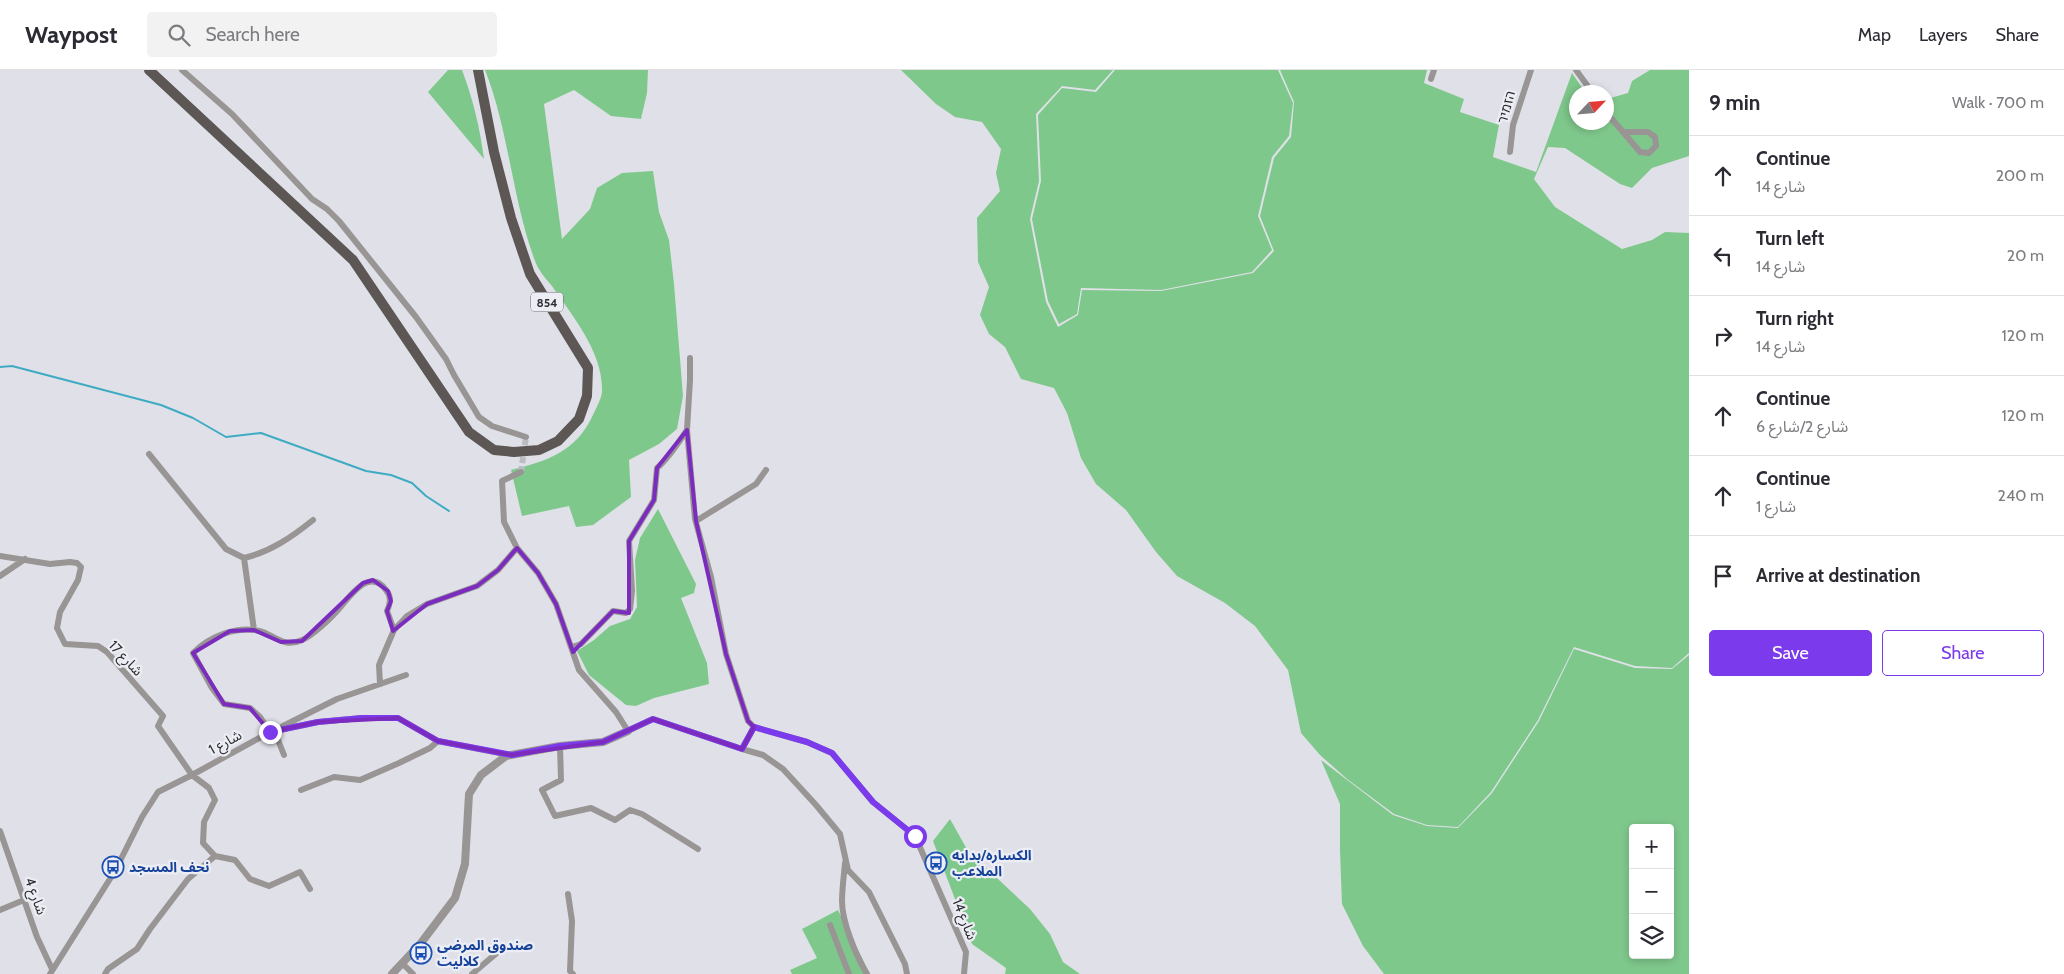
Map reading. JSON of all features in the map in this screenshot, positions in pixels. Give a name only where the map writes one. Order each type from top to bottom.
[{"type":"main road","name":"854","points":[[149,70],[353,260],[469,432],[494,450],[514,452],[539,450],[558,441],[579,419],[587,396],[588,368],[530,274],[511,218],[494,152],[478,70]]},
{"type":"street","points":[[182,70],[232,114],[312,198],[328,209],[390,284],[446,359],[479,417],[492,426],[526,437]]},
{"type":"street","points":[[1430,79],[1434,70]]},
{"type":"street","name":"הזמיר","points":[[1510,152],[1513,125],[1531,70]]},
{"type":"street","points":[[1577,70],[1587,85]]},
{"type":"street","points":[[1614,120],[1640,152],[1649,153],[1656,146],[1655,137],[1648,132],[1625,132]]},
{"type":"street","points":[[690,358],[687,430],[696,521],[711,577],[726,654],[748,721],[754,727],[742,749]]},
{"type":"street","points":[[572,647],[581,644],[613,611],[626,613],[630,609],[632,591],[629,541],[654,500],[657,468],[666,461],[687,430]]},
{"type":"street","points":[[149,454],[226,549],[244,558],[257,555],[291,538],[313,520]]},
{"type":"street","points":[[696,521],[756,484],[766,470]]},
{"type":"street","points":[[521,472],[502,481],[504,522],[517,548],[538,573],[556,604],[579,670],[616,712],[628,731]]},
{"type":"street","points":[[380,684],[379,665],[394,630],[407,616],[428,604],[477,586],[498,570],[517,548]]},
{"type":"street","name":"شارع 17","points":[[0,556],[50,564],[70,562],[81,567],[78,580],[60,612],[57,628],[65,644],[98,646],[107,652],[163,716],[158,726],[192,776]]},
{"type":"street","points":[[244,558],[254,630]]},
{"type":"street","points":[[0,576],[25,559]]},
{"type":"street","points":[[284,755],[273,731],[260,716],[250,708],[224,704],[212,688],[193,653],[201,645],[230,631],[254,630],[265,633],[281,642],[302,641],[337,612],[348,596],[363,583],[373,580],[381,584],[388,591],[390,602],[387,611],[394,630]]},
{"type":"street","points":[[273,731],[337,699],[406,675]]},
{"type":"street","name":"شارع 1","points":[[51,971],[115,871],[142,817],[158,792],[192,776],[273,731],[362,718],[398,718],[438,741],[512,755]]},
{"type":"street","points":[[392,974],[403,964],[455,898],[465,864],[469,794],[481,775],[506,756],[560,746],[603,742],[653,719],[763,755],[789,776],[840,834],[848,870],[869,892],[905,964],[907,974]]},
{"type":"street","name":"شارع 14","points":[[754,727],[807,742],[832,753],[873,802],[915,836],[966,952],[964,974]]},
{"type":"street","points":[[301,790],[334,778],[360,780],[400,763],[430,748],[438,741]]},
{"type":"street","points":[[560,746],[561,780],[542,790],[555,816],[592,808],[615,820],[630,810],[642,814],[698,849]]},
{"type":"street","points":[[192,776],[209,788],[215,800],[204,822],[203,843],[215,856],[235,860],[250,879],[269,886],[300,872],[310,889]]},
{"type":"street","name":"شارع 4","points":[[0,831],[37,937],[51,971]]},
{"type":"street","points":[[105,974],[108,969],[137,949],[188,879],[215,856]]},
{"type":"street","points":[[845,859],[842,904],[856,953],[867,974]]},
{"type":"street","points":[[568,894],[572,920],[570,971],[573,974]]},
{"type":"street","points":[[0,910],[24,900]]},
{"type":"street","points":[[830,924],[849,974]]},
{"type":"street","points":[[472,974],[498,952]]},
{"type":"street","points":[[403,964],[413,974]]},
{"type":"highlighted area","points":[[687,430],[696,521],[726,654],[748,721],[754,727],[742,749],[653,719],[603,742],[511,755],[438,741],[398,718],[318,722],[270,732],[250,708],[224,704],[193,653],[230,631],[254,630],[281,642],[302,641],[363,583],[373,580],[388,591],[391,601],[387,611],[393,631],[427,604],[477,586],[498,570],[517,548],[538,573],[556,604],[573,652],[613,611],[629,613],[629,541],[654,500],[657,468]]},
{"type":"green space","points":[[448,70],[462,70],[476,114],[484,159],[428,92]]},
{"type":"green space","points":[[485,70],[648,70],[647,93],[641,119],[611,116],[574,90],[544,104],[562,239],[590,209],[597,188],[622,173],[653,171],[659,212],[669,240],[683,396],[677,429],[659,444],[629,460],[631,497],[593,525],[576,527],[569,506],[522,516],[511,470],[537,463],[569,446],[586,428],[599,403],[602,391],[598,362],[592,349],[577,323],[535,261],[521,214],[500,117]]},
{"type":"green space","points":[[901,70],[1113,70],[1095,90],[1062,86],[1036,114],[1039,181],[1030,219],[1046,302],[1058,327],[1078,315],[1082,290],[1161,291],[1253,273],[1274,251],[1260,216],[1274,158],[1291,137],[1294,102],[1280,70],[1427,70],[1424,83],[1464,99],[1460,112],[1499,125],[1493,157],[1536,172],[1572,73],[1580,85],[1569,85],[1569,130],[1614,130],[1614,97],[1628,93],[1632,81],[1650,70],[1689,70],[1689,156],[1652,168],[1632,188],[1620,184],[1565,148],[1548,147],[1534,179],[1555,207],[1622,249],[1652,240],[1665,232],[1689,233],[1689,653],[1672,668],[1635,666],[1574,647],[1538,720],[1491,792],[1458,827],[1427,825],[1394,814],[1347,779],[1320,755],[1301,733],[1288,670],[1255,626],[1225,603],[1177,576],[1156,552],[1126,510],[1096,484],[1081,458],[1067,413],[1054,388],[1021,379],[1005,347],[989,334],[980,315],[989,287],[978,262],[977,218],[1000,191],[996,173],[1001,149],[982,122],[955,117],[936,104]]},
{"type":"green space","points":[[1115,70],[1278,70],[1293,103],[1289,136],[1272,157],[1258,216],[1272,250],[1252,272],[1161,290],[1081,288],[1077,314],[1059,324],[1048,301],[1032,219],[1041,181],[1038,115],[1062,88],[1096,92]]},
{"type":"green space","points":[[658,509],[696,584],[694,593],[681,598],[707,663],[709,684],[654,698],[636,706],[626,705],[589,675],[577,651],[610,626],[630,619],[637,607],[635,560],[640,538]]},
{"type":"green space","points":[[1574,649],[1635,668],[1672,669],[1689,655],[1689,974],[1384,974],[1363,946],[1342,904],[1340,804],[1321,760],[1393,815],[1427,826],[1458,828],[1492,793],[1539,721]]},
{"type":"green space","points":[[950,819],[968,851],[1030,909],[1050,934],[1063,962],[1080,974],[1005,974],[1006,968],[972,944],[933,841]]},
{"type":"green space","points":[[838,910],[870,974],[792,974],[790,970],[817,958],[802,929]]},
{"type":"waterway","points":[[0,367],[12,366],[161,405],[193,418],[226,437],[261,433],[366,471],[391,475],[412,483],[426,496],[449,511]]},
{"type":"tunnel","points":[[521,472],[526,437]]},
{"type":"place","name":"الكساره/بدايه الملاعب","points":[[936,863]]},
{"type":"place","name":"نحف المسجد","points":[[113,867]]},
{"type":"place","name":"صندوق المرضى كلاليت","points":[[421,953]]},
{"type":"route","points":[[270,732],[318,722],[362,718],[398,718],[438,741],[512,755],[560,746],[603,742],[653,719],[742,749],[754,727],[807,742],[832,753],[873,802],[915,836]]}]
